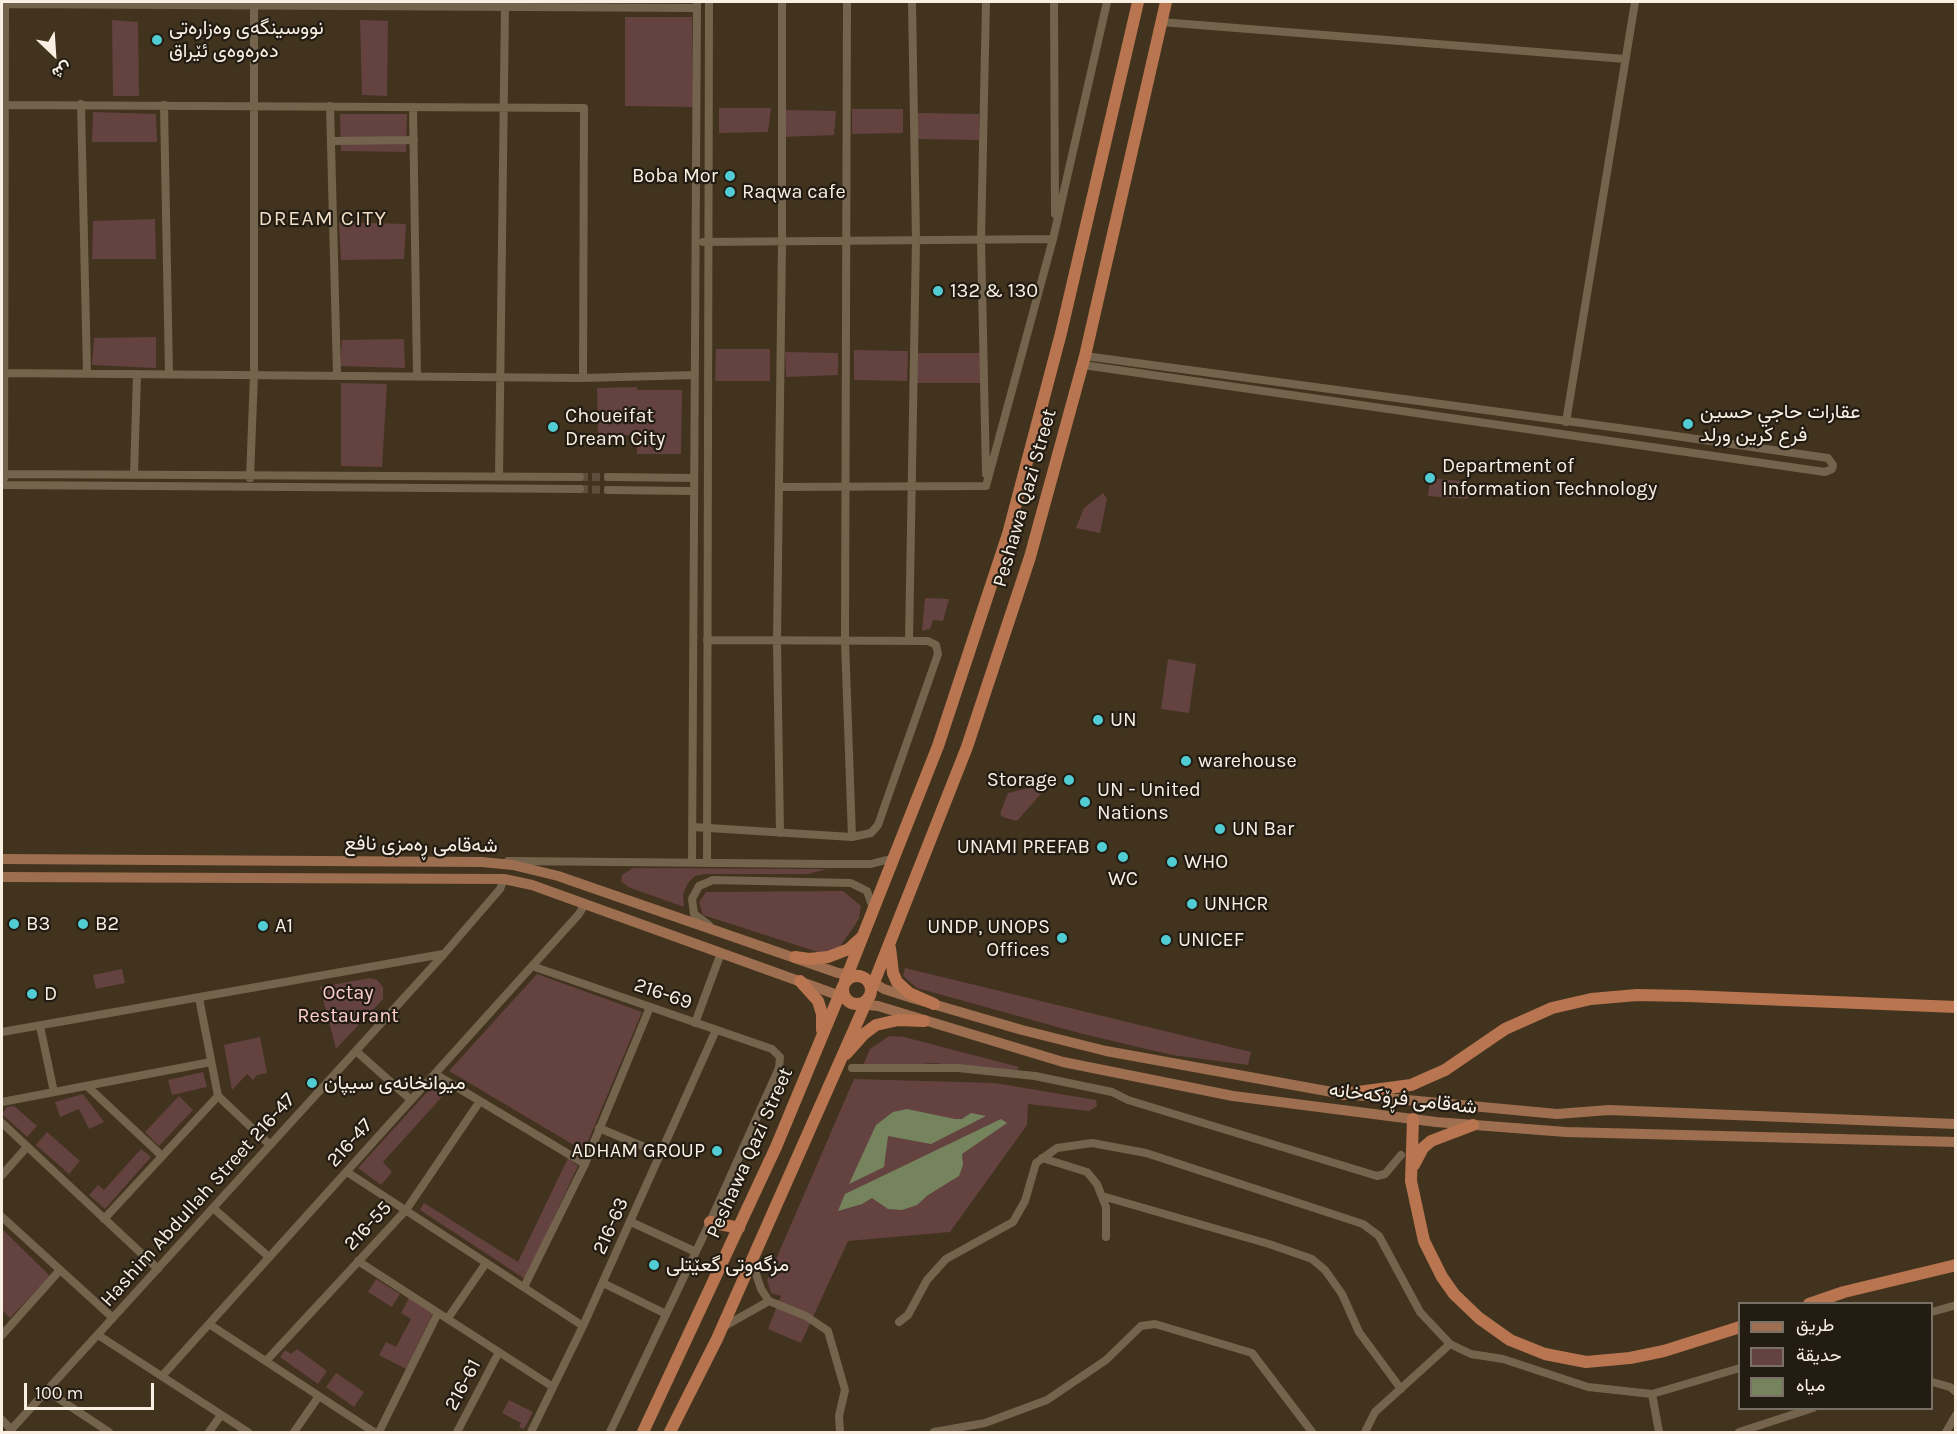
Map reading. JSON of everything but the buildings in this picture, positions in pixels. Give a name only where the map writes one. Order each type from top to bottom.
[{"type":"highway","name":"Peshawa Qazi Street","points":[[670,1432],[722,1327],[838,1064],[857,989],[863,936],[938,746],[1008,534],[1061,333],[1138,2]]},
{"type":"highway","name":"Peshawa Qazi Street","points":[[643,1432],[739,1228],[819,1043],[892,938],[967,747],[1030,557],[1084,361],[1166,2]]},
{"type":"highway","points":[[795,957],[809,959],[828,957],[849,949],[863,936]]},
{"type":"highway","points":[[892,938],[890,960],[897,982],[909,993],[934,1004]]},
{"type":"highway","points":[[805,983],[820,1006],[822,1024],[819,1043]]},
{"type":"highway","points":[[1343,1094],[1411,1085],[1445,1070],[1505,1029],[1552,1008],[1591,999],[1637,995],[1688,996],[1956,1007]]},
{"type":"highway","points":[[838,1064],[864,1034],[876,1025],[898,1020],[924,1021]]},
{"type":"highway","points":[[1413,1119],[1411,1172],[1417,1220],[1424,1241],[1442,1277],[1479,1318],[1510,1340],[1545,1354],[1586,1362],[1630,1359],[1664,1351],[1738,1328]]},
{"type":"highway","points":[[1411,1172],[1419,1154],[1431,1141],[1473,1125]]},
{"type":"highway","points":[[711,1222],[739,1228]]},
{"type":"highway","points":[[1815,1302],[1878,1279],[1956,1257]]},
{"type":"highway","points":[[1844,1292],[1956,1265]]},
{"type":"main road","name":"شەقامی ڕەمزی نافع","points":[[2,859],[482,862],[513,865],[558,876],[795,957],[817,965],[857,989]]},
{"type":"main road","points":[[117,860],[123,861],[127,868],[123,876],[117,878]]},
{"type":"main road","points":[[174,878],[168,876],[165,868],[170,861],[176,860]]},
{"type":"main road","name":"شەقامی ڕەمزی نافع","points":[[2,877],[504,879],[532,885],[805,983],[857,989]]},
{"type":"main road","points":[[805,983],[819,977],[817,965]]},
{"type":"main road","name":"شەقامی فڕۆکەخانە","points":[[857,989],[934,1004],[1106,1051],[1343,1094],[1557,1114],[1608,1110],[1956,1124]]},
{"type":"main road","name":"شەقامی فڕۆکەخانە","points":[[857,989],[924,1021],[1063,1062],[1233,1096],[1413,1119],[1556,1131],[1956,1142]]},
{"type":"main road","points":[[1413,1119],[1415,1102]]},
{"type":"main road","points":[[1556,1131],[1557,1114]]},
{"type":"street","points":[[707,861],[709,2]]},
{"type":"street","points":[[780,833],[777,642],[782,242],[782,2]]},
{"type":"street","points":[[847,2],[845,641],[852,837]]},
{"type":"street","points":[[909,641],[916,240],[912,2]]},
{"type":"street","points":[[986,2],[981,240],[986,486]]},
{"type":"street","points":[[1054,2],[1055,228]]},
{"type":"street","points":[[986,486],[1053,239],[1107,2]]},
{"type":"street","points":[[1566,422],[1635,2]]},
{"type":"street","points":[[580,489],[385,486],[3,486],[3,4],[697,5],[692,861]]},
{"type":"street","points":[[250,486],[254,374],[254,5]]},
{"type":"street","points":[[499,476],[505,6]]},
{"type":"street","points":[[1161,22],[1625,59]]},
{"type":"street","points":[[697,33],[709,33]]},
{"type":"street","points":[[81,104],[87,373]]},
{"type":"street","points":[[3,105],[584,108],[583,378]]},
{"type":"street","points":[[164,105],[169,374]]},
{"type":"street","points":[[330,106],[337,374]]},
{"type":"street","points":[[413,107],[417,375]]},
{"type":"street","points":[[331,141],[414,140]]},
{"type":"street","points":[[696,242],[1053,239]]},
{"type":"street","points":[[1084,361],[1566,422],[1828,458],[1833,465],[1825,472],[1084,361]]},
{"type":"street","points":[[3,373],[502,375],[583,378],[695,375]]},
{"type":"street","points":[[134,475],[137,374]]},
{"type":"street","points":[[694,440],[707,440]]},
{"type":"street","points":[[3,474],[580,477]]},
{"type":"street","points":[[385,476],[385,486]]},
{"type":"street","points":[[608,477],[694,478]]},
{"type":"street","points":[[779,487],[986,486]]},
{"type":"street","points":[[608,490],[693,491]]},
{"type":"street","points":[[693,515],[707,516]]},
{"type":"street","points":[[693,827],[867,836],[878,825],[937,658],[938,649],[932,642],[909,641],[707,640]]},
{"type":"street","points":[[482,862],[707,861],[871,864],[894,858]]},
{"type":"street","points":[[811,882],[832,876],[834,871],[830,864]]},
{"type":"street","name":"Hashim Abdullah Street 216-47","points":[[11,1431],[444,954],[500,889],[504,879]]},
{"type":"street","points":[[717,930],[699,920],[692,907],[694,892],[706,882],[811,882],[860,885],[869,894],[873,912]]},
{"type":"street","name":"216-47","points":[[162,1376],[579,914],[585,904]]},
{"type":"street","points":[[695,1023],[721,953]]},
{"type":"street","points":[[2,1032],[444,954]]},
{"type":"street","name":"216-69","points":[[532,966],[772,1049],[780,1057],[779,1068],[711,1222]]},
{"type":"street","points":[[199,998],[218,1096],[270,1145]]},
{"type":"street","points":[[524,1287],[585,1164],[651,1007]]},
{"type":"street","points":[[40,1026],[54,1092]]},
{"type":"street","name":"216-63","points":[[531,1432],[603,1283],[716,1030]]},
{"type":"street","points":[[356,1051],[411,1100]]},
{"type":"street","points":[[2,1102],[211,1062]]},
{"type":"street","points":[[852,1068],[958,1068],[1035,1076],[1112,1092],[1128,1100],[1377,1176],[1385,1174],[1401,1155]]},
{"type":"street","points":[[435,1074],[585,1164]]},
{"type":"street","points":[[87,1086],[162,1156]]},
{"type":"street","points":[[104,1219],[218,1096]]},
{"type":"street","name":"216-55","points":[[266,1361],[406,1210],[480,1101]]},
{"type":"street","points":[[2,1124],[158,1269]]},
{"type":"street","points":[[599,1128],[661,1154]]},
{"type":"street","points":[[899,1322],[908,1315],[927,1280],[946,1259],[1013,1222],[1025,1201],[1036,1163],[1057,1148],[1092,1143],[1146,1154],[1364,1224],[1379,1236],[1420,1312],[1450,1344],[1471,1354],[1503,1359],[1588,1387],[1652,1394],[1738,1369]]},
{"type":"street","points":[[2,1175],[26,1148]]},
{"type":"street","points":[[1042,1158],[1087,1172],[1106,1207],[1106,1237]]},
{"type":"street","points":[[347,1172],[583,1326]]},
{"type":"street","points":[[1102,1196],[1269,1244],[1312,1259],[1325,1270],[1342,1294],[1359,1332],[1401,1389]]},
{"type":"street","points":[[213,1208],[270,1257]]},
{"type":"street","points":[[2,1217],[113,1318]]},
{"type":"street","points":[[631,1222],[696,1252]]},
{"type":"street","points":[[610,1432],[711,1222]]},
{"type":"street","points":[[358,1261],[553,1387]]},
{"type":"street","points":[[752,1261],[761,1289],[769,1300],[806,1316],[828,1332],[845,1390],[839,1416],[840,1432]]},
{"type":"street","points":[[448,1318],[486,1263]]},
{"type":"street","points":[[2,1335],[5,1325],[60,1270]]},
{"type":"street","points":[[603,1283],[666,1314]]},
{"type":"street","points":[[722,1327],[769,1300]]},
{"type":"street","points":[[1933,1312],[1956,1305]]},
{"type":"street","points":[[379,1432],[438,1313]]},
{"type":"street","points":[[209,1324],[374,1432]]},
{"type":"street","points":[[934,1432],[985,1423],[1047,1400],[1106,1360],[1141,1326],[1155,1324],[1251,1353],[1312,1432]]},
{"type":"street","points":[[98,1335],[248,1432]]},
{"type":"street","points":[[1365,1432],[1375,1412],[1450,1344]]},
{"type":"street","name":"216-61","points":[[457,1432],[499,1352]]},
{"type":"street","points":[[1933,1382],[1950,1387],[1956,1392]]},
{"type":"street","points":[[47,1391],[110,1432]]},
{"type":"street","points":[[1652,1394],[1659,1432]]},
{"type":"street","points":[[294,1432],[319,1396]]},
{"type":"street","points":[[1739,1432],[1807,1410]]},
{"type":"street","points":[[209,1432],[221,1415]]},
{"type":"street","points":[[1946,1432],[1956,1415]]},
{"type":"street","points":[[2,1420],[11,1431]]},
{"type":"green space","points":[[625,17],[692,17],[693,107],[625,106]]},
{"type":"green space","points":[[112,20],[138,22],[139,96],[113,96]]},
{"type":"green space","points":[[360,20],[388,21],[387,96],[362,95]]},
{"type":"green space","points":[[719,108],[771,108],[768,132],[719,133]]},
{"type":"green space","points":[[852,109],[903,109],[903,133],[852,134]]},
{"type":"green space","points":[[786,110],[836,111],[834,135],[783,137]]},
{"type":"green space","points":[[93,112],[156,114],[157,142],[92,142]]},
{"type":"green space","points":[[918,113],[979,114],[979,140],[918,139]]},
{"type":"green space","points":[[340,114],[407,114],[406,152],[341,151]]},
{"type":"green space","points":[[155,219],[156,259],[92,259],[93,221]]},
{"type":"green space","points":[[339,222],[406,224],[404,259],[341,260]]},
{"type":"green space","points":[[156,337],[156,368],[92,365],[94,338]]},
{"type":"green space","points":[[404,339],[405,368],[340,366],[342,340]]},
{"type":"green space","points":[[716,349],[770,349],[770,381],[715,381]]},
{"type":"green space","points":[[854,350],[908,351],[907,381],[854,380]]},
{"type":"green space","points":[[785,352],[838,353],[838,375],[786,377]]},
{"type":"green space","points":[[915,353],[985,353],[985,383],[915,383]]},
{"type":"green space","points":[[341,383],[387,384],[382,467],[341,466]]},
{"type":"green space","points":[[637,387],[637,390],[682,390],[681,454],[637,454],[637,435],[598,435],[597,388]]},
{"type":"green space","points":[[1430,478],[1470,482],[1467,499],[1428,496]]},
{"type":"green space","points":[[1103,493],[1107,499],[1100,533],[1076,528],[1084,508]]},
{"type":"green space","points":[[925,598],[949,599],[943,621],[933,620],[930,629],[922,631]]},
{"type":"green space","points":[[1168,659],[1196,664],[1189,713],[1161,709]]},
{"type":"green space","points":[[1033,787],[1046,788],[1017,821],[1000,814],[1008,793]]},
{"type":"green space","points":[[633,868],[827,869],[808,874],[704,874],[695,876],[688,883],[683,894],[684,907],[628,887],[621,881],[622,875]]},
{"type":"green space","points":[[843,891],[861,906],[859,919],[839,948],[824,954],[703,915],[699,902],[706,892]]},
{"type":"green space","points":[[905,968],[1251,1052],[1248,1065],[1172,1055],[1079,1033],[917,988],[903,976]]},
{"type":"green space","points":[[122,969],[125,983],[96,989],[93,975]]},
{"type":"green space","points":[[537,974],[642,1012],[584,1151],[449,1071]]},
{"type":"green space","name":"Octay Restaurant","points":[[370,978],[377,980],[383,987],[383,999],[336,1049],[320,987]]},
{"type":"green space","points":[[889,1036],[904,1037],[1019,1067],[1016,1072],[934,1063],[886,1067],[863,1065],[870,1049]]},
{"type":"green space","points":[[260,1037],[267,1073],[257,1075],[253,1080],[247,1074],[232,1090],[224,1045]]},
{"type":"green space","points":[[203,1072],[207,1087],[172,1095],[168,1080]]},
{"type":"green space","points":[[854,1079],[995,1083],[1096,1100],[1097,1106],[1089,1111],[1028,1104],[1027,1125],[950,1232],[848,1241],[801,1343],[768,1329],[781,1296],[771,1293],[767,1280]]},
{"type":"green space","points":[[438,1080],[449,1089],[383,1162],[392,1172],[381,1185],[358,1168]]},
{"type":"green space","points":[[83,1094],[104,1122],[89,1129],[79,1109],[60,1117],[55,1102]]},
{"type":"green space","points":[[179,1096],[193,1110],[159,1146],[145,1132]]},
{"type":"green space","points":[[14,1106],[37,1126],[27,1137],[2,1114],[7,1107]]},
{"type":"green space","points":[[47,1132],[80,1161],[69,1174],[36,1145]]},
{"type":"green space","points":[[141,1149],[151,1157],[105,1209],[89,1195],[98,1185],[104,1190]]},
{"type":"green space","points":[[568,1158],[578,1166],[525,1279],[420,1210],[424,1203],[518,1262]]},
{"type":"green space","points":[[2,1229],[50,1276],[10,1318],[2,1310]]},
{"type":"green space","points":[[376,1279],[400,1294],[392,1307],[368,1292]]},
{"type":"green space","points":[[409,1298],[433,1313],[406,1369],[379,1355],[386,1342],[396,1347],[411,1319],[401,1313]]},
{"type":"green space","points":[[297,1349],[327,1371],[318,1384],[280,1357],[285,1350],[291,1354]]},
{"type":"green space","points":[[336,1373],[364,1392],[354,1407],[326,1387]]},
{"type":"green space","points":[[509,1400],[533,1412],[524,1429],[519,1427],[521,1423],[502,1413]]},
{"type":"water","points":[[907,1109],[955,1119],[962,1119],[971,1113],[986,1116],[931,1144],[888,1136],[884,1167],[849,1184],[876,1125],[893,1112]]},
{"type":"water","points":[[1001,1119],[1007,1123],[962,1154],[963,1165],[959,1176],[928,1195],[917,1205],[902,1210],[888,1209],[872,1198],[862,1204],[838,1211],[845,1194]]},
{"type":"tunnel","points":[[580,477],[608,477]]},
{"type":"tunnel","points":[[580,489],[608,490]]},
{"type":"place","name":"نووسینگەی وەزارەتی دەرەوەی ئێراق","points":[[157,40]]},
{"type":"place","name":"Boba Mor","points":[[730,176]]},
{"type":"place","name":"Raqwa cafe","points":[[730,192]]},
{"type":"place","name":"132 & 130","points":[[938,291]]},
{"type":"place","name":"عقارات حاجي حسين فرع كرين ورلد","points":[[1688,424]]},
{"type":"place","name":"Choueifat Dream City","points":[[553,427]]},
{"type":"place","name":"Department of Information Technology","points":[[1430,478]]},
{"type":"place","name":"UN","points":[[1098,720]]},
{"type":"place","name":"warehouse","points":[[1186,761]]},
{"type":"place","name":"Storage","points":[[1069,780]]},
{"type":"place","name":"UN - United Nations","points":[[1085,802]]},
{"type":"place","name":"UN Bar","points":[[1220,829]]},
{"type":"place","name":"UNAMI PREFAB","points":[[1102,847]]},
{"type":"place","name":"WC","points":[[1123,857]]},
{"type":"place","name":"WHO","points":[[1172,862]]},
{"type":"place","name":"UNHCR","points":[[1192,904]]},
{"type":"place","name":"B3","points":[[14,924]]},
{"type":"place","name":"B2","points":[[83,924]]},
{"type":"place","name":"A1","points":[[263,926]]},
{"type":"place","name":"UNDP, UNOPS Offices","points":[[1062,938]]},
{"type":"place","name":"UNICEF","points":[[1166,940]]},
{"type":"place","name":"D","points":[[32,994]]},
{"type":"place","name":"میوانخانەی سیپان","points":[[312,1083]]},
{"type":"place","name":"ADHAM GROUP","points":[[717,1151]]},
{"type":"place","name":"مزگەوتی گعێتلی","points":[[654,1265]]},
{"type":"district","name":"DREAM CITY","points":[[323,219]]}]
